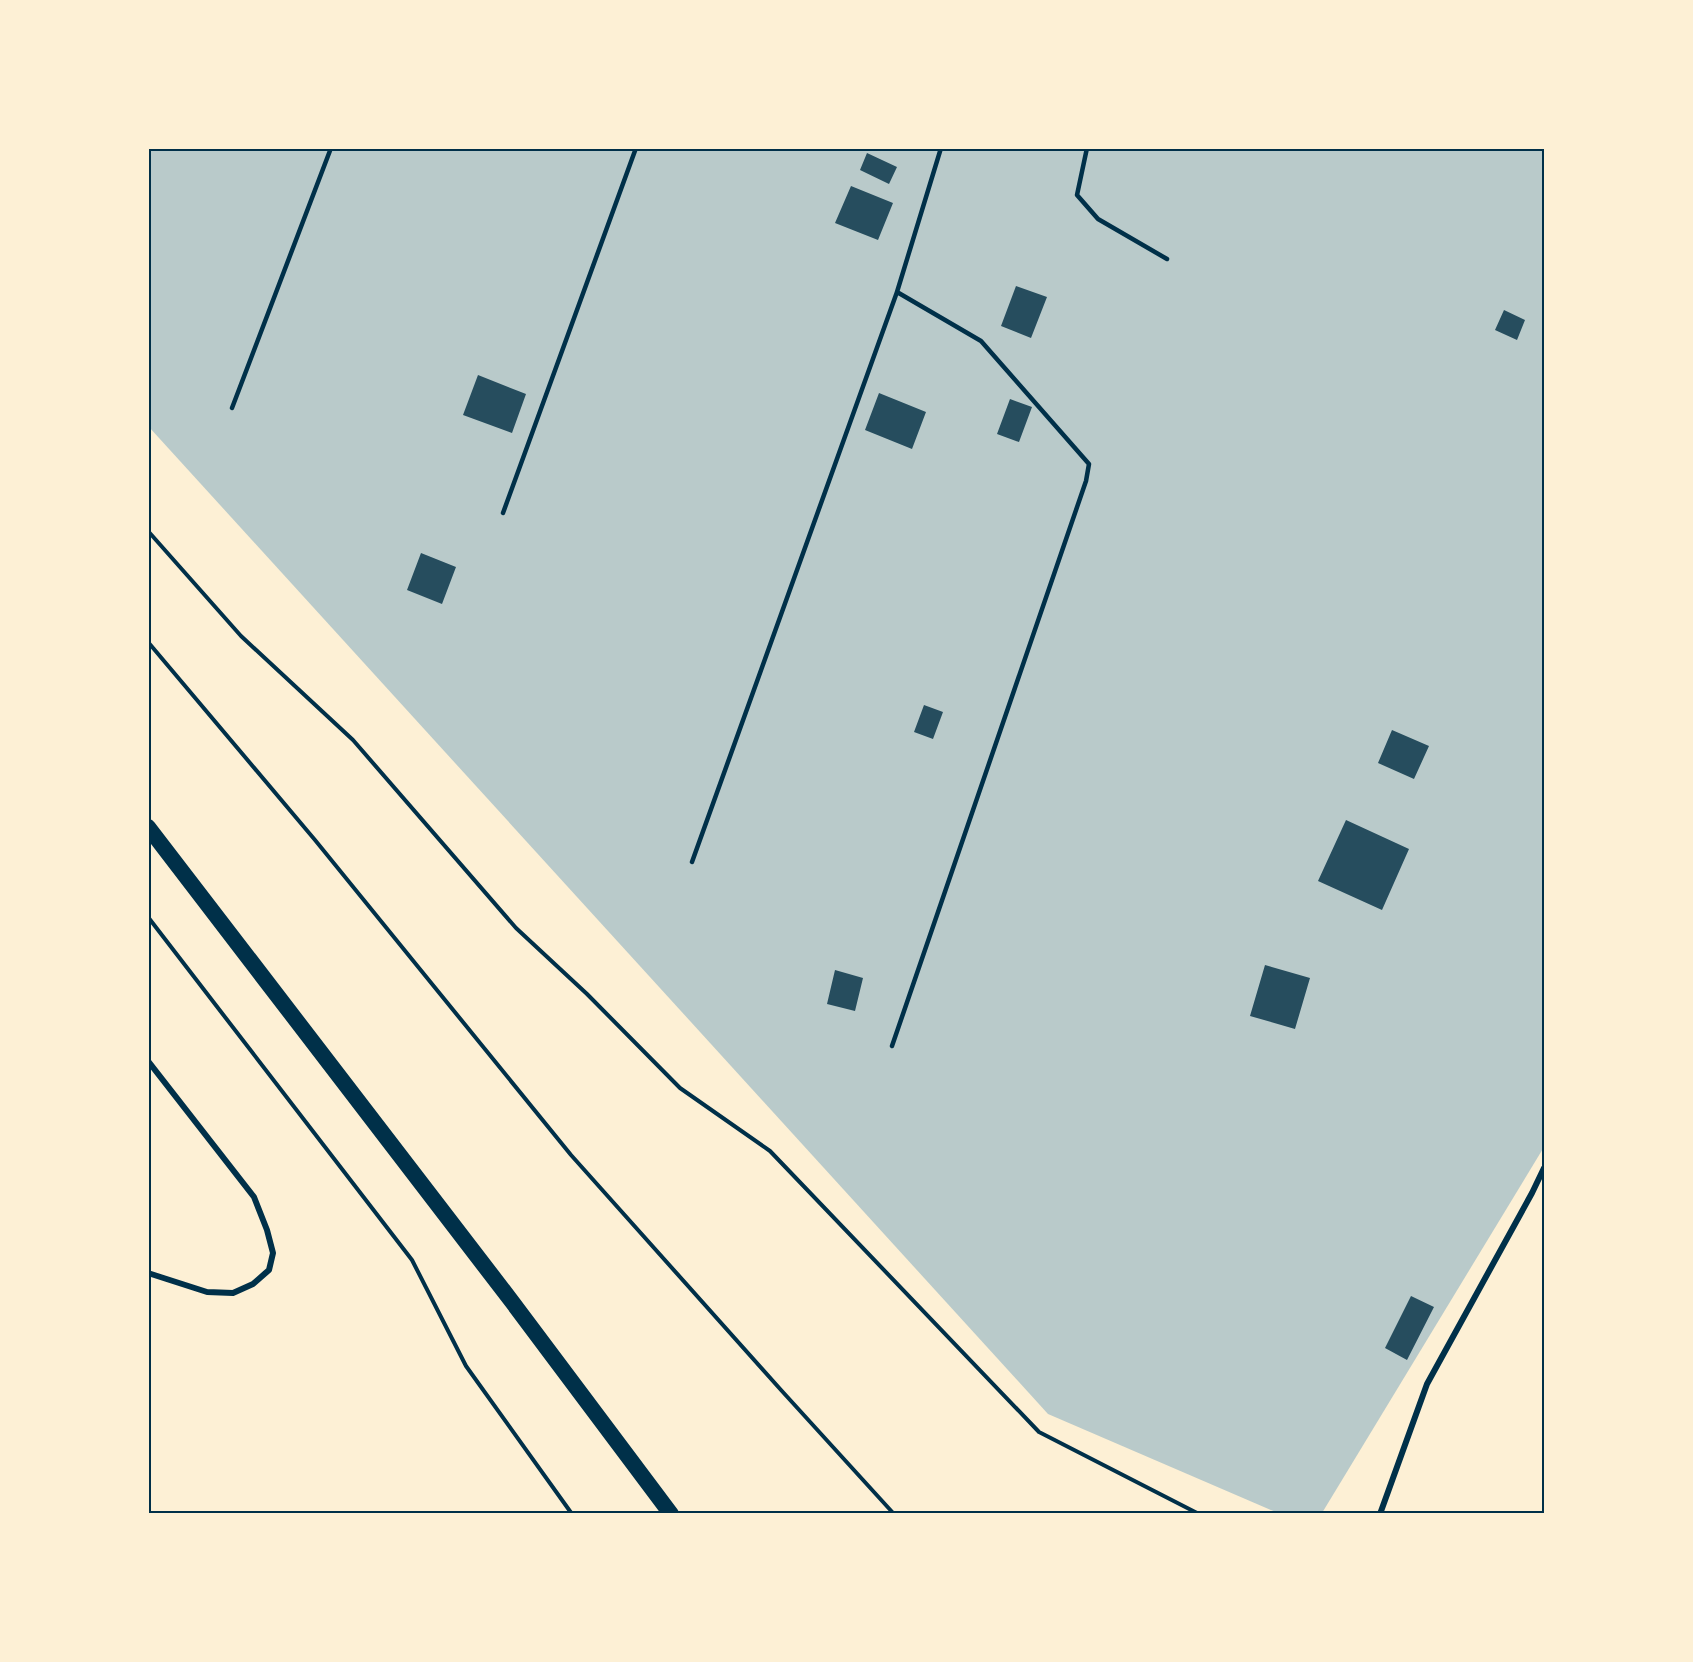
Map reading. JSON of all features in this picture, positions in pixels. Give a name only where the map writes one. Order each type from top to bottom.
[{"type":"highway","points":[[148,826],[513,1303],[671,1514]]},
{"type":"street","points":[[148,1061],[254,1197],[273,1253],[269,1270],[253,1284],[233,1293],[207,1292],[148,1273]]},
{"type":"street","points":[[1380,1514],[1427,1384],[1545,1167]]},
{"type":"lane","points":[[232,408],[331,148]]},
{"type":"lane","points":[[503,513],[636,148]]},
{"type":"lane","points":[[692,862],[897,292],[941,148]]},
{"type":"lane","points":[[1087,148],[1077,195],[1098,219],[1167,260]]},
{"type":"lane","points":[[892,1046],[1086,482],[1089,464],[981,341],[897,292]]},
{"type":"path","points":[[148,531],[241,636],[352,740],[516,928],[587,994],[680,1088],[770,1151],[1039,1432],[1199,1514]]},
{"type":"path","points":[[148,642],[345,877],[571,1155],[894,1514]]},
{"type":"path","points":[[148,917],[412,1260],[466,1366],[572,1514]]},
{"type":"shaded area","points":[[149,149],[1544,149],[1544,1147],[1322,1513],[1278,1513],[1048,1414],[149,427]]},
{"type":"building","points":[[867,153],[897,167],[889,184],[860,170]]},
{"type":"building","points":[[851,186],[893,203],[878,240],[835,223]]},
{"type":"building","points":[[1016,286],[1047,297],[1031,338],[1001,326]]},
{"type":"building","points":[[1504,310],[1525,320],[1517,340],[1495,330]]},
{"type":"building","points":[[478,375],[526,394],[512,433],[463,415]]},
{"type":"building","points":[[879,393],[926,412],[912,449],[865,430]]},
{"type":"building","points":[[1010,399],[1032,407],[1019,442],[997,434]]},
{"type":"building","points":[[421,553],[456,567],[442,604],[407,590]]},
{"type":"building","points":[[924,705],[943,712],[933,739],[914,732]]},
{"type":"building","points":[[1392,730],[1429,746],[1414,779],[1378,763]]},
{"type":"building","points":[[1346,820],[1409,849],[1382,910],[1318,881]]},
{"type":"building","points":[[1265,965],[1310,978],[1295,1029],[1250,1016]]},
{"type":"building","points":[[835,970],[863,978],[855,1011],[827,1004]]},
{"type":"building","points":[[1411,1296],[1434,1307],[1407,1360],[1385,1348]]}]
